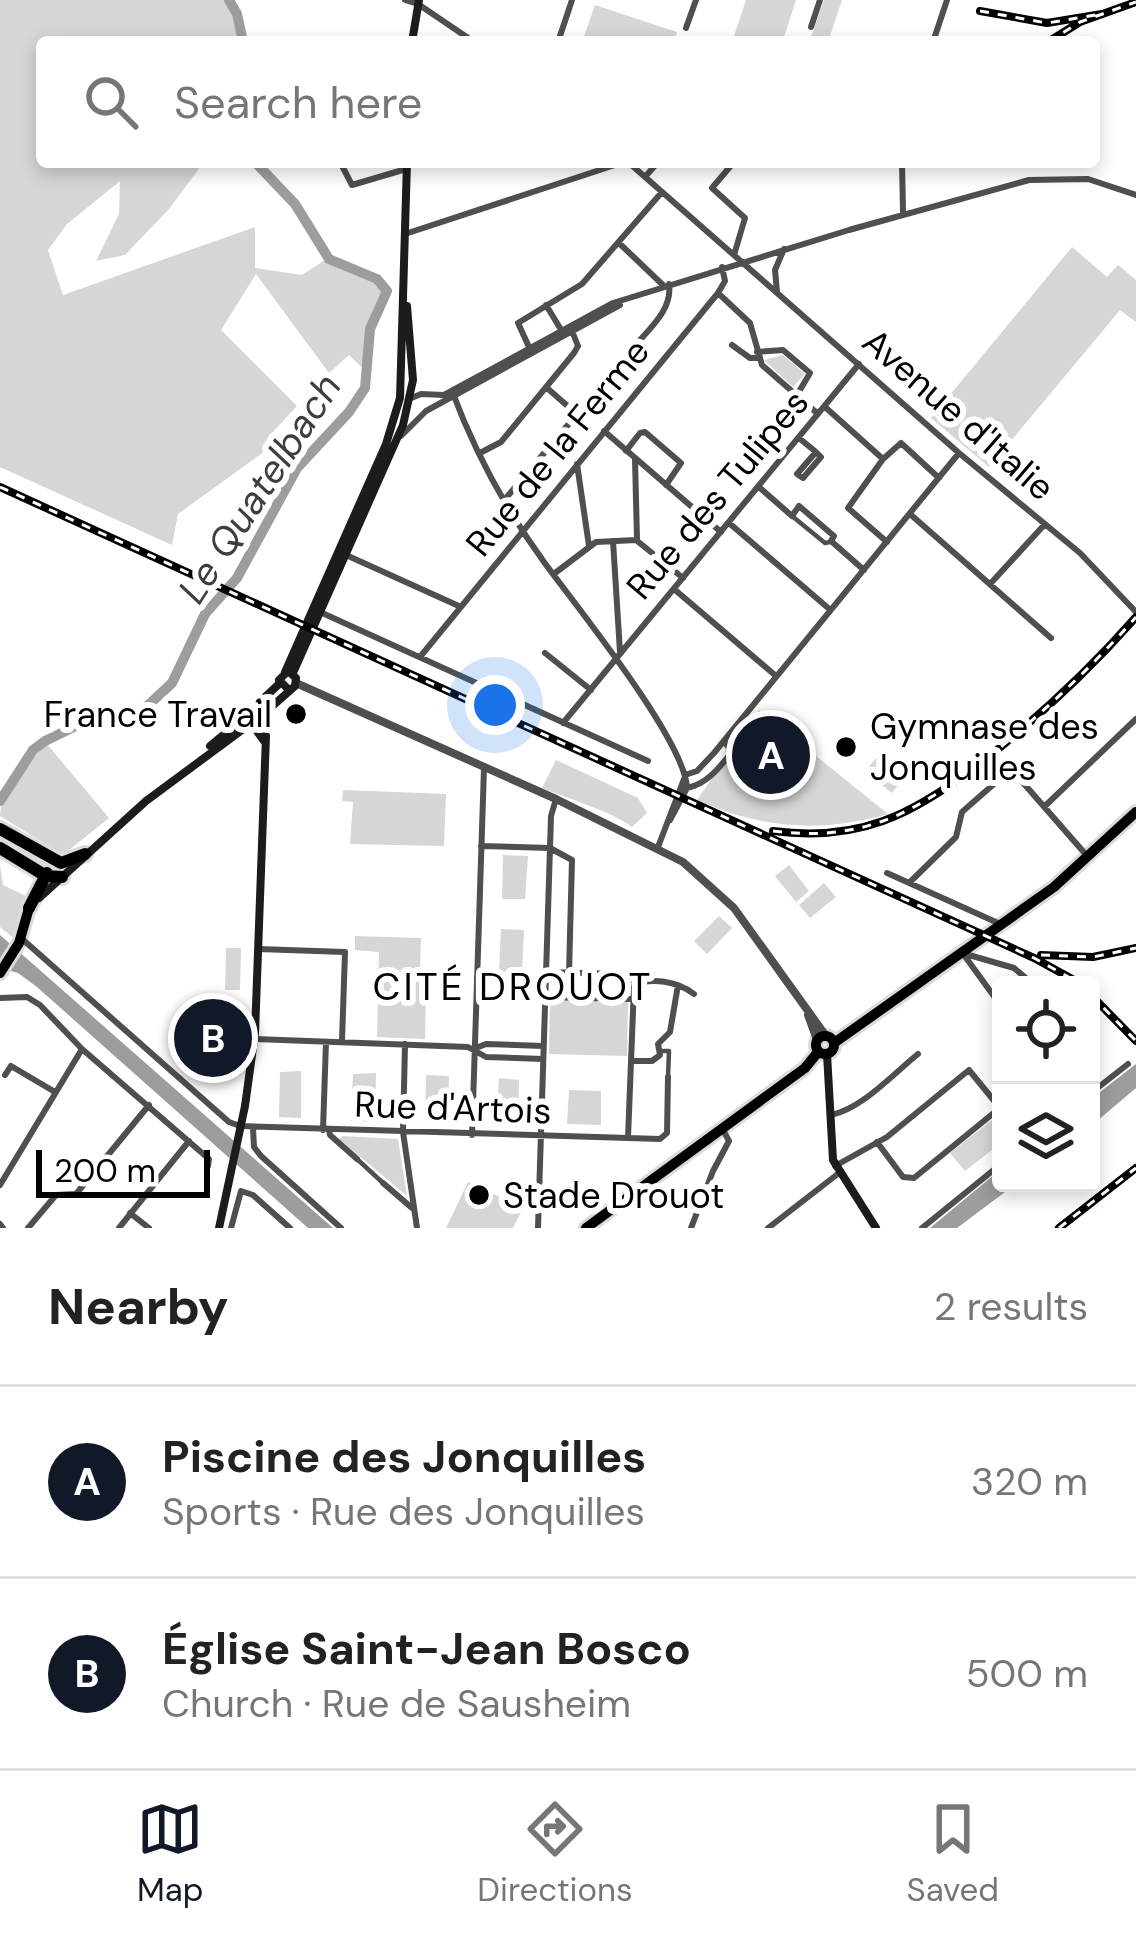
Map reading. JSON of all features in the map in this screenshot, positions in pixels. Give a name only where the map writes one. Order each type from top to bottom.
[{"type":"highway","points":[[0,829],[61,863],[85,854]]},
{"type":"highway","points":[[0,848],[46,876],[62,877]]},
{"type":"highway","points":[[29,908],[46,876],[43,856]]},
{"type":"main road","points":[[413,36],[418,2]]},
{"type":"main road","points":[[342,554],[395,446],[405,399],[406,168]]},
{"type":"main road","points":[[0,973],[19,941],[29,908],[85,854],[252,720],[288,680],[405,399]]},
{"type":"main road","points":[[219,1228],[246,1127],[254,1039],[266,732],[252,720]]},
{"type":"main road","points":[[586,1228],[805,1068],[824,1045],[1001,925],[1136,815]]},
{"type":"main road","points":[[824,1045],[837,1169],[876,1228]]},
{"type":"main road","points":[[805,1068],[830,1073]]},
{"type":"street","points":[[404,0],[418,2],[466,36]]},
{"type":"street","points":[[560,36],[572,0]]},
{"type":"street","points":[[686,28],[696,0]]},
{"type":"street","points":[[812,26],[820,0]]},
{"type":"street","points":[[935,36],[947,0]]},
{"type":"street","points":[[343,168],[352,185],[400,168]]},
{"type":"street","points":[[405,235],[608,168]]},
{"type":"street","name":"Avenue d'Italie","points":[[634,168],[1080,553],[1136,612]]},
{"type":"street","points":[[645,177],[653,168]]},
{"type":"street","points":[[729,168],[712,188],[745,218],[738,258]]},
{"type":"street","points":[[902,168],[903,214]]},
{"type":"street","points":[[405,399],[453,394],[628,300],[738,258],[1029,180],[1088,179],[1136,195]]},
{"type":"street","points":[[530,347],[518,323],[582,284],[662,192]]},
{"type":"street","points":[[619,243],[667,285]]},
{"type":"street","points":[[777,292],[775,270],[784,249]]},
{"type":"street","points":[[722,267],[725,281],[718,293],[751,322],[757,355],[818,414]]},
{"type":"street","points":[[632,349],[666,307],[667,285]]},
{"type":"street","name":"Rue de la Ferme","points":[[420,657],[718,293]]},
{"type":"street","points":[[479,454],[501,442],[578,346],[546,305]]},
{"type":"street","points":[[395,446],[426,411],[530,347],[565,332]]},
{"type":"street","points":[[732,345],[750,358],[783,350],[810,373],[797,395]]},
{"type":"street","name":"Rue des Tulipes","points":[[563,723],[859,364]]},
{"type":"street","points":[[506,498],[573,419],[571,409],[546,387]]},
{"type":"street","points":[[453,394],[479,454],[523,530],[618,656],[686,775],[687,788],[658,847]]},
{"type":"street","points":[[405,399],[426,411]]},
{"type":"street","points":[[825,406],[883,459]]},
{"type":"street","points":[[604,431],[722,532]]},
{"type":"street","points":[[626,451],[645,432],[681,463],[665,485]]},
{"type":"street","points":[[799,438],[816,452]]},
{"type":"street","points":[[887,542],[848,508],[883,459],[901,443],[939,478]]},
{"type":"street","points":[[670,820],[686,775],[701,768],[724,741],[959,453]]},
{"type":"street","points":[[635,459],[637,540]]},
{"type":"street","points":[[578,464],[590,546]]},
{"type":"street","points":[[759,487],[792,515],[799,506],[864,570]]},
{"type":"street","points":[[910,514],[1051,638]]},
{"type":"street","points":[[729,523],[826,607]]},
{"type":"street","points":[[990,584],[1045,524]]},
{"type":"street","points":[[554,574],[590,546],[637,540],[683,578]]},
{"type":"street","points":[[613,542],[618,656]]},
{"type":"street","points":[[342,554],[461,608]]},
{"type":"street","points":[[674,589],[776,677]]},
{"type":"street","points":[[317,611],[648,761]]},
{"type":"street","points":[[607,646],[619,640],[630,642]]},
{"type":"street","points":[[545,653],[591,690]]},
{"type":"street","points":[[288,680],[556,799],[691,867],[727,900],[803,1003],[824,1045]]},
{"type":"street","points":[[1046,806],[1136,719]]},
{"type":"street","points":[[687,788],[701,785],[727,758],[731,752],[724,741]]},
{"type":"street","points":[[909,883],[956,837],[962,812],[1008,766],[1088,857]]},
{"type":"street","points":[[472,1135],[484,768]]},
{"type":"street","points":[[538,1228],[550,817],[556,799]]},
{"type":"street","points":[[481,846],[550,848],[573,862],[569,973]]},
{"type":"street","points":[[887,873],[1001,925]]},
{"type":"street","points":[[19,941],[229,1123],[246,1127],[261,1156],[340,1228]]},
{"type":"street","points":[[258,949],[346,952],[342,1042]]},
{"type":"street","points":[[966,950],[1023,976]]},
{"type":"street","points":[[966,950],[992,992]]},
{"type":"street","points":[[477,977],[620,974],[636,982],[678,985],[694,994]]},
{"type":"street","points":[[628,1138],[636,982]]},
{"type":"street","points":[[668,1077],[665,1051],[658,1044],[669,1034],[678,985]]},
{"type":"street","points":[[544,997],[632,999]]},
{"type":"street","points":[[0,998],[33,1000],[209,1159],[208,1166]]},
{"type":"street","points":[[254,1039],[475,1049],[486,1044],[543,1046]]},
{"type":"street","points":[[326,1042],[326,1130],[414,1210]]},
{"type":"street","points":[[406,1044],[403,1132],[417,1228]]},
{"type":"street","points":[[0,1185],[82,1048]]},
{"type":"street","points":[[475,1049],[485,1058],[543,1059]]},
{"type":"street","points":[[631,1061],[656,1060],[665,1051]]},
{"type":"street","points":[[831,1115],[865,1097],[918,1054]]},
{"type":"street","points":[[1100,1086],[1128,1064]]},
{"type":"street","points":[[5,1075],[11,1066],[55,1092]]},
{"type":"street","points":[[768,1228],[837,1169],[969,1070],[992,1097]]},
{"type":"street","name":"Rue d'Artois","points":[[246,1127],[664,1138],[668,1077]]},
{"type":"street","points":[[28,1228],[56,1195],[76,1194],[149,1105]]},
{"type":"street","points":[[877,1142],[903,1177],[914,1178],[992,1114]]},
{"type":"street","points":[[691,1228],[729,1141],[722,1127]]},
{"type":"street","points":[[119,1228],[189,1141]]},
{"type":"street","points":[[922,1228],[992,1172]]},
{"type":"street","points":[[231,1228],[241,1191],[253,1195],[290,1228]]},
{"type":"street","points":[[130,1214],[149,1228]]},
{"type":"shaded area","points":[[0,0],[225,0],[235,15],[239,36],[36,36],[36,168],[199,168],[125,255],[96,261],[119,214],[120,181],[67,224],[48,250],[63,295],[255,227],[255,268],[302,275],[325,260],[379,285],[384,297],[367,328],[368,373],[349,355],[329,373],[256,274],[221,330],[297,406],[270,435],[276,443],[178,514],[172,545],[0,467]]},
{"type":"shaded area","points":[[746,0],[796,0],[784,36],[734,36]]},
{"type":"shaded area","points":[[824,0],[842,0],[830,36],[811,36]]},
{"type":"shaded area","points":[[595,5],[677,32],[676,36],[584,36]]},
{"type":"shaded area","points":[[1072,247],[1107,277],[1118,265],[1136,280],[1136,322],[1120,310],[989,467],[931,418]]},
{"type":"shaded area","points":[[783,355],[805,374],[793,387],[764,360]]},
{"type":"shaded area","points":[[759,710],[888,814],[839,824],[791,825],[745,817],[697,800]]},
{"type":"shaded area","points":[[47,744],[109,818],[63,855],[0,816],[11,787]]},
{"type":"shaded area","points":[[877,757],[903,779],[892,793],[865,771]]},
{"type":"shaded area","points":[[556,760],[638,798],[647,813],[632,827],[542,788]]},
{"type":"shaded area","points":[[343,790],[446,794],[444,846],[350,844],[353,802],[342,801]]},
{"type":"shaded area","points":[[503,855],[528,856],[525,899],[502,899]]},
{"type":"shaded area","points":[[0,865],[3,885],[28,897],[15,939],[0,927]]},
{"type":"shaded area","points":[[789,865],[809,891],[796,902],[775,876]]},
{"type":"shaded area","points":[[824,883],[836,897],[810,918],[799,905]]},
{"type":"shaded area","points":[[719,916],[732,928],[707,954],[694,941]]},
{"type":"shaded area","points":[[501,929],[524,930],[522,973],[499,971]]},
{"type":"shaded area","points":[[0,935],[333,1228],[308,1228],[37,987],[18,973],[0,968]]},
{"type":"shaded area","points":[[355,936],[421,938],[419,998],[426,999],[425,1039],[377,1037],[379,952],[355,950]]},
{"type":"shaded area","points":[[226,948],[241,948],[240,990],[225,990]]},
{"type":"shaded area","points":[[550,1000],[628,1001],[627,1056],[549,1054]]},
{"type":"shaded area","points":[[1136,1064],[1136,1088],[1100,1118],[1100,1092]]},
{"type":"shaded area","points":[[301,1071],[301,1118],[279,1117],[280,1072]]},
{"type":"shaded area","points":[[376,1073],[375,1122],[351,1121],[353,1074]]},
{"type":"shaded area","points":[[426,1075],[449,1076],[448,1122],[425,1121]]},
{"type":"shaded area","points":[[499,1078],[519,1080],[518,1125],[496,1125]]},
{"type":"shaded area","points":[[569,1090],[601,1091],[601,1125],[567,1124]]},
{"type":"shaded area","points":[[992,1120],[992,1150],[965,1171],[950,1153]]},
{"type":"shaded area","points":[[339,1139],[398,1139],[407,1196]]},
{"type":"shaded area","points":[[992,1176],[992,1192],[1005,1192],[957,1228],[930,1228]]},
{"type":"shaded area","name":"Stade Drouot","points":[[468,1182],[523,1208],[513,1228],[446,1228]]},
{"type":"waterway","name":"Le Quatelbach","points":[[229,0],[242,36]]},
{"type":"waterway","name":"Le Quatelbach","points":[[0,801],[33,750],[45,741],[92,718],[142,711],[172,683],[205,614],[237,578],[297,468],[365,388],[370,329],[387,291],[377,279],[329,259],[295,204],[261,168]]},
{"type":"railway","points":[[1058,36],[1080,22],[1136,2]]},
{"type":"railway","points":[[980,11],[1047,23],[1102,14]]},
{"type":"railway","points":[[0,487],[1067,976]]},
{"type":"railway","points":[[773,831],[842,831],[914,807],[1018,732],[1136,617]]},
{"type":"railway","points":[[1041,955],[1093,957],[1136,948]]},
{"type":"railway","points":[[1100,1004],[1136,1041]]},
{"type":"railway","points":[[1059,1228],[1136,1168]]},
{"type":"place","name":"France Travail","points":[[296,714]]},
{"type":"place","name":"Gymnase des Jonquilles","points":[[846,747]]},
{"type":"place","name":"Piscine des Jonquilles","points":[[771,755]]},
{"type":"place","name":"Église Saint-Jean Bosco","points":[[213,1038]]},
{"type":"place","name":"Stade Drouot","points":[[479,1195]]},
{"type":"district","name":"CITÉ DROUOT","points":[[513,986]]}]
